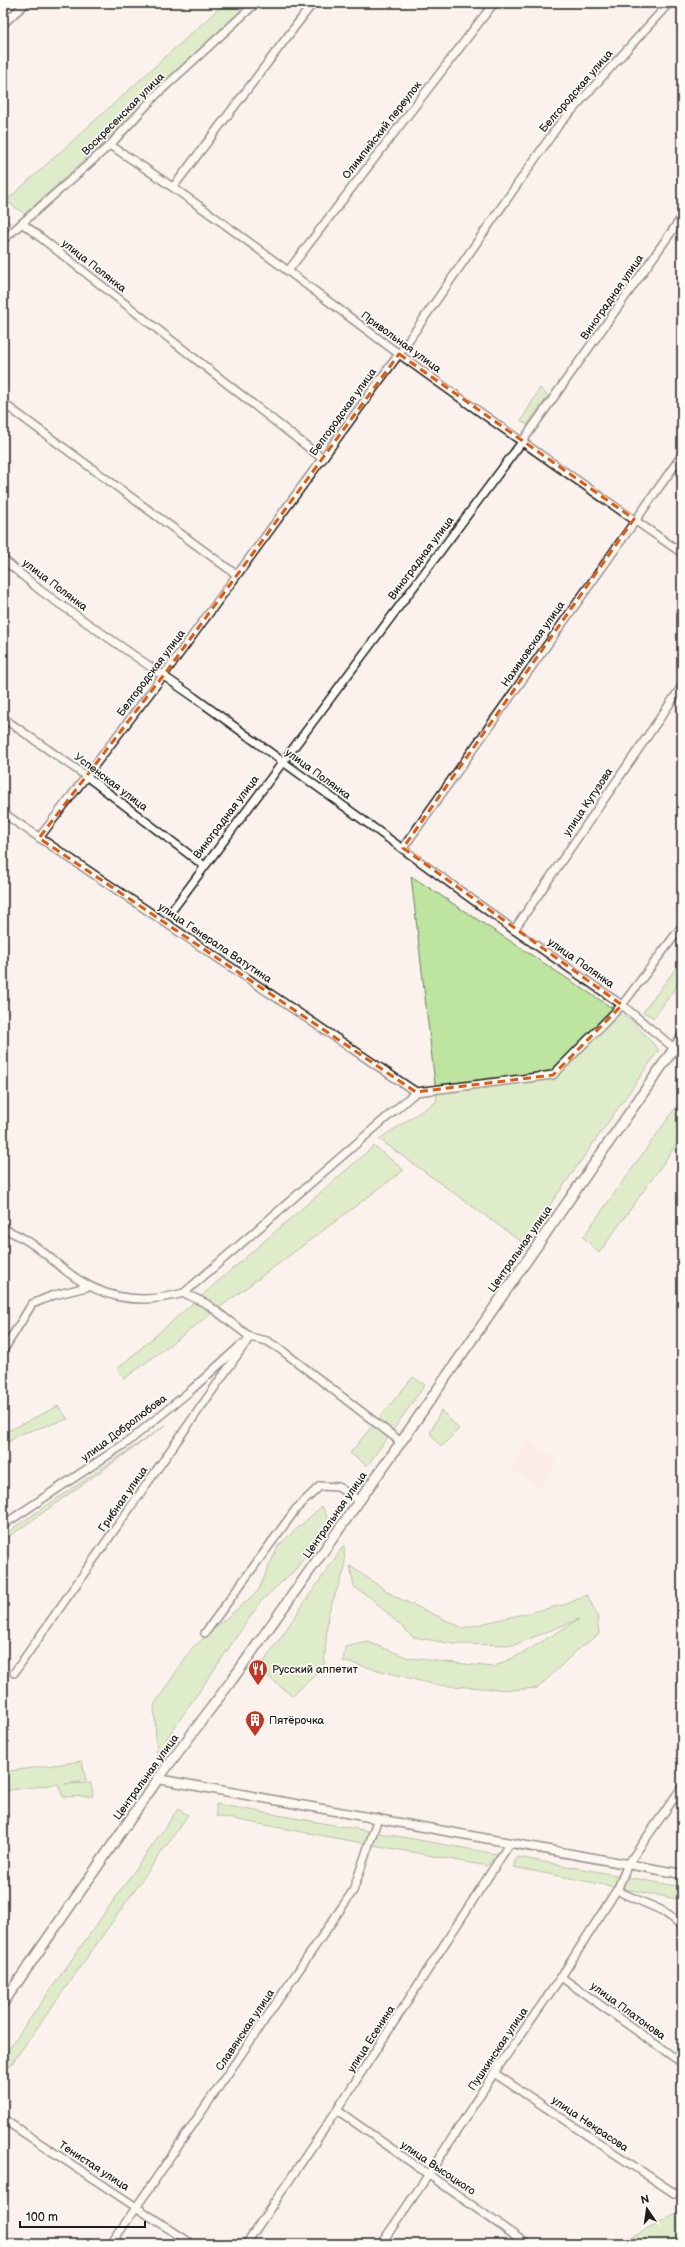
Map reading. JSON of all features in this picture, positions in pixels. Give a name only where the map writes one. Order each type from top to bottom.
[{"type":"main road","name":"Центральная улица","points":[[3,2003],[158,1779],[232,1680],[360,1501],[682,1037]]},
{"type":"street","points":[[3,24],[26,3]]},
{"type":"street","name":"Воскресенская улица","points":[[3,240],[110,145],[156,95],[256,3]]},
{"type":"street","points":[[174,186],[313,3]]},
{"type":"street","name":"Олимпийский переулок","points":[[288,271],[494,3]]},
{"type":"street","name":"Белгородская улица","points":[[39,838],[163,676],[323,459],[399,354],[558,126],[669,3]]},
{"type":"street","name":"Привольная улица","points":[[110,145],[174,186],[399,354],[522,442],[682,553]]},
{"type":"street","name":"Виноградная улица","points":[[173,909],[203,865],[522,442],[682,217]]},
{"type":"street","name":"улица Полянка","points":[[22,223],[323,459]]},
{"type":"street","points":[[3,403],[237,575]]},
{"type":"street","name":"Нахимовская улица","points":[[403,848],[634,519],[682,455]]},
{"type":"street","name":"улица Полянка","points":[[3,559],[41,591],[163,676],[403,848],[514,930],[622,1005],[674,1048]]},
{"type":"street","name":"улица Кутузова","points":[[514,930],[682,686]]},
{"type":"street","name":"Успенская улица","points":[[3,718],[86,776],[203,865]]},
{"type":"street","name":"улица Генерала Ватутина","points":[[3,813],[416,1092]]},
{"type":"street","points":[[3,1229],[18,1234],[35,1245],[88,1286],[104,1293],[130,1298],[169,1297],[184,1293],[416,1092],[553,1075],[622,1005],[682,926]]},
{"type":"street","points":[[3,1351],[32,1304],[54,1295],[88,1286]]},
{"type":"street","points":[[184,1293],[207,1304],[250,1337],[267,1341],[280,1349],[401,1442]]},
{"type":"street","name":"улица Добролюбова","points":[[3,1526],[129,1441],[190,1391],[250,1337]]},
{"type":"street","name":"Грибная улица","points":[[14,1673],[250,1337]]},
{"type":"street","points":[[205,1633],[296,1509],[320,1486],[338,1487],[360,1501]]},
{"type":"street","points":[[158,1779],[682,1874]]},
{"type":"street","name":"Пушкинская улица","points":[[381,2244],[430,2174],[494,2073],[561,1977],[618,1888],[628,1864],[682,1787]]},
{"type":"street","name":"Славянская улица","points":[[111,2244],[138,2208],[353,1891],[378,1818]]},
{"type":"street","name":"улица Есенина","points":[[246,2244],[337,2110],[510,1842]]},
{"type":"street","points":[[618,1888],[622,1893],[661,1910],[682,1925]]},
{"type":"street","name":"улица Платонова","points":[[561,1977],[682,2063]]},
{"type":"street","name":"улица Некрасова","points":[[494,2073],[674,2193]]},
{"type":"street","name":"улица Высоцкого","points":[[337,2110],[394,2151],[430,2174],[527,2244]]},
{"type":"street","name":"Тенистая улица","points":[[3,2119],[192,2244]]},
{"type":"highlighted area","points":[[399,354],[634,519],[403,848],[622,1005],[553,1075],[416,1092],[39,838],[163,676]]},
{"type":"shaded area","points":[[527,1440],[558,1460],[540,1488],[509,1468]]},
{"type":"green space","points":[[225,3],[256,3],[25,214],[6,201]]},
{"type":"green space","points":[[3,216],[11,224],[3,231]]},
{"type":"green space","points":[[540,388],[548,396],[527,425],[521,421]]},
{"type":"green space","points":[[411,876],[632,1021],[659,1050],[523,1243],[379,1139],[437,1101]]},
{"type":"green space","points":[[682,960],[682,978],[654,1018],[643,1012]]},
{"type":"green space","points":[[682,1099],[682,1137],[599,1253],[583,1237]]},
{"type":"green space","points":[[374,1146],[404,1170],[124,1379],[117,1369]]},
{"type":"green space","points":[[413,1377],[425,1385],[367,1466],[350,1453]]},
{"type":"green space","points":[[58,1406],[68,1419],[20,1434],[3,1446],[3,1435]]},
{"type":"green space","points":[[441,1410],[459,1429],[441,1447],[430,1433]]},
{"type":"green space","points":[[166,1425],[3,1541],[3,1535]]},
{"type":"green space","points":[[322,1506],[329,1521],[296,1569],[261,1601],[157,1753],[154,1705],[192,1648],[258,1591],[278,1546]]},
{"type":"green space","points":[[344,1545],[345,1568],[328,1614],[324,1667],[292,1696],[259,1669]]},
{"type":"green space","points":[[350,1566],[394,1596],[463,1628],[567,1604],[587,1595],[597,1615],[599,1634],[575,1652],[538,1688],[511,1690],[436,1685],[343,1661],[345,1647],[368,1642],[409,1658],[493,1667],[525,1652],[579,1619],[514,1645],[454,1644],[413,1637],[371,1598],[354,1587]]},
{"type":"green space","points":[[82,1761],[86,1781],[65,1784],[91,1783],[93,1796],[63,1797],[58,1784],[3,1791],[3,1772]]},
{"type":"green space","points":[[216,1804],[497,1854],[487,1866],[216,1816]]},
{"type":"green space","points":[[178,1809],[188,1815],[3,2076],[3,2057]]},
{"type":"green space","points":[[517,1857],[682,1887],[682,1900],[513,1867]]},
{"type":"green space","points":[[682,2210],[682,2244],[618,2244]]},
{"type":"place","name":"Русский аппетит","points":[[258,1686]]},
{"type":"place","name":"Пятёрочка","points":[[255,1737]]}]
